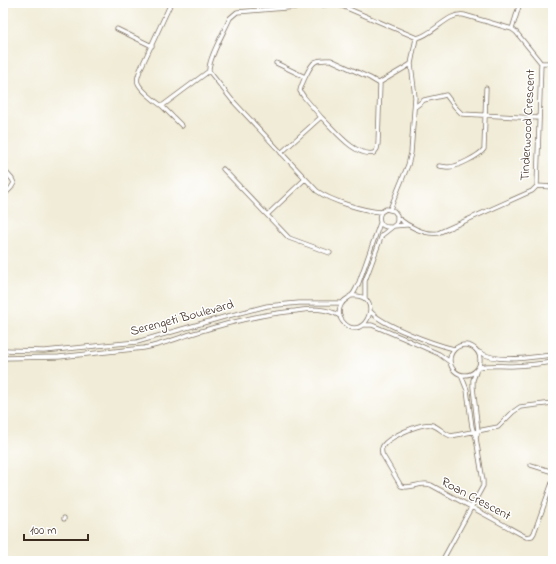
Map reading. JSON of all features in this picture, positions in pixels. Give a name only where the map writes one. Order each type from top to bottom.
[{"type":"street","points":[[171,3],[138,75],[138,83],[182,126]]},
{"type":"street","points":[[364,299],[364,286],[374,256],[382,235],[396,224],[398,218],[396,213],[390,209],[386,209],[381,212],[369,211],[322,194],[305,179],[232,100],[209,70],[212,57],[230,18],[235,13],[334,3],[416,38],[424,36],[456,15],[460,14],[512,29],[520,3]]},
{"type":"street","name":"Tinderwood Crescent","points":[[398,218],[406,225],[432,234],[438,233],[532,191],[537,186],[542,63],[512,29]]},
{"type":"street","points":[[117,30],[152,46]]},
{"type":"street","points":[[390,209],[408,165],[411,153],[415,97],[411,64],[416,38]]},
{"type":"street","points":[[324,60],[336,62],[379,83],[378,144],[377,149],[374,152],[366,153],[352,147],[321,117],[301,93],[301,88],[305,77],[313,64],[324,60]]},
{"type":"street","points":[[276,63],[305,77]]},
{"type":"street","points":[[542,63],[553,63]]},
{"type":"street","points":[[379,83],[411,64]]},
{"type":"street","points":[[162,106],[209,70]]},
{"type":"street","points":[[439,166],[451,167],[482,152],[484,146],[486,88]]},
{"type":"street","points":[[414,107],[424,100],[446,95],[462,114],[539,118]]},
{"type":"street","points":[[415,97],[424,100]]},
{"type":"street","points":[[281,153],[321,117]]},
{"type":"street","points":[[3,169],[14,183],[3,196]]},
{"type":"street","points":[[223,169],[289,238],[330,253]]},
{"type":"street","points":[[267,215],[305,179]]},
{"type":"street","points":[[537,186],[553,188]]},
{"type":"street","points":[[369,211],[384,227],[392,227]]},
{"type":"street","points":[[381,212],[370,254],[358,285],[350,296],[342,303],[340,308],[340,316],[348,325],[357,327],[362,325],[372,325],[439,354],[450,362]]},
{"type":"street","name":"Tinderwood Crescent","points":[[392,227],[406,225]]},
{"type":"street","points":[[370,254],[374,256]]},
{"type":"street","points":[[350,296],[356,296],[364,299],[368,304],[370,311],[369,318],[362,325]]},
{"type":"street","name":"Serengeti Boulevard","points":[[3,350],[44,350],[137,342],[267,306],[299,303],[342,303]]},
{"type":"street","name":"Serengeti Boulevard","points":[[3,358],[59,357],[144,348],[232,322],[274,313],[325,310],[331,311],[340,316]]},
{"type":"street","points":[[370,311],[380,320],[430,342],[454,349]]},
{"type":"street","points":[[479,352],[481,362],[476,371],[468,376],[461,375],[454,371],[450,362],[450,356],[454,349],[466,344],[471,346],[485,356],[502,358],[524,358],[553,354]]},
{"type":"street","points":[[479,367],[490,365],[532,365],[553,362]]},
{"type":"street","points":[[476,371],[473,382],[478,431],[476,438]]},
{"type":"street","points":[[442,561],[482,490],[483,481],[476,438],[473,432],[467,390],[461,375]]},
{"type":"street","points":[[473,432],[498,427],[520,407],[553,403]]},
{"type":"street","points":[[470,411],[475,410]]},
{"type":"street","name":"Roan Crescent","points":[[473,432],[451,436],[431,424],[417,426],[387,442],[381,450],[401,486],[406,488],[418,484],[427,484],[529,537],[534,533],[553,480]]},
{"type":"street","points":[[531,465],[553,472]]}]
